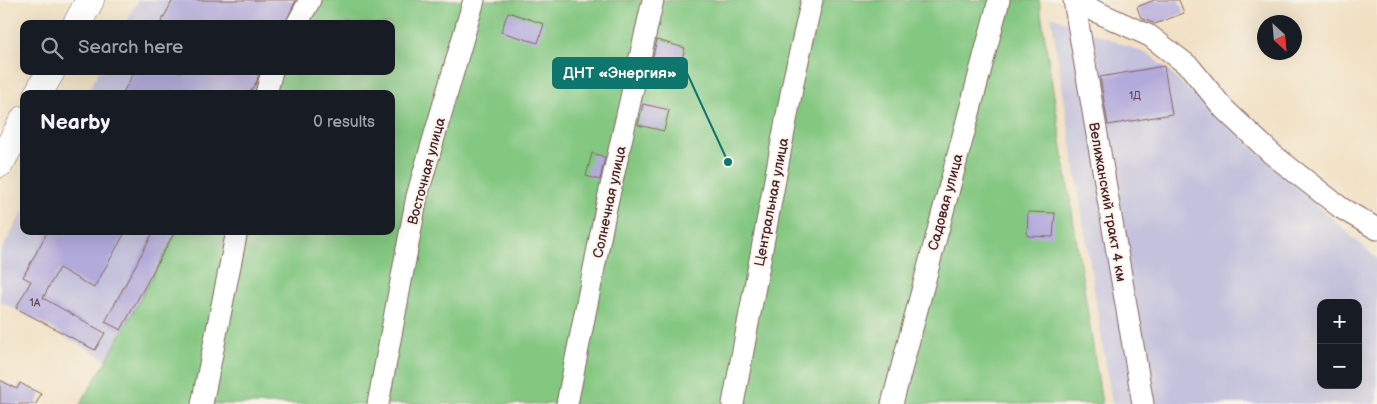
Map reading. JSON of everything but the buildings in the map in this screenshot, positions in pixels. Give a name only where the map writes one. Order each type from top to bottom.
[{"type":"main road","points":[[79,20],[90,0]]},
{"type":"main road","points":[[40,90],[49,75]]},
{"type":"main road","points":[[0,162],[20,127]]},
{"type":"street","points":[[299,20],[310,0]]},
{"type":"street","name":"Восточная улица","points":[[378,404],[417,196],[474,0]]},
{"type":"street","name":"Солнечная улица","points":[[567,404],[608,199],[653,0]]},
{"type":"street","name":"Центральная улица","points":[[733,404],[792,88],[812,0]]},
{"type":"street","name":"Садовая улица","points":[[892,404],[998,0]]},
{"type":"street","points":[[1075,1],[1150,36],[1190,67],[1224,109],[1272,154],[1341,208],[1377,229]]},
{"type":"street","name":"Велижанский тракт 4 км","points":[[1075,1],[1142,404]]},
{"type":"street","points":[[267,90],[271,75]]},
{"type":"street","points":[[202,404],[237,235]]},
{"type":"shaded area","points":[[138,0],[303,0],[292,20],[127,20]]},
{"type":"shaded area","points":[[1051,16],[1150,55],[1377,259],[1377,404],[1112,404]]},
{"type":"shaded area","points":[[97,75],[262,75],[254,90],[89,90]]},
{"type":"shaded area","points":[[20,216],[20,235],[175,235],[107,360],[0,301],[0,253]]},
{"type":"green space","points":[[303,0],[1039,0],[1102,404],[80,404],[107,360],[175,235],[395,235],[395,90],[254,90],[262,75],[395,75],[395,20],[292,20]]},
{"type":"place","name":"ДНТ «Энергия»","points":[[728,162]]}]
